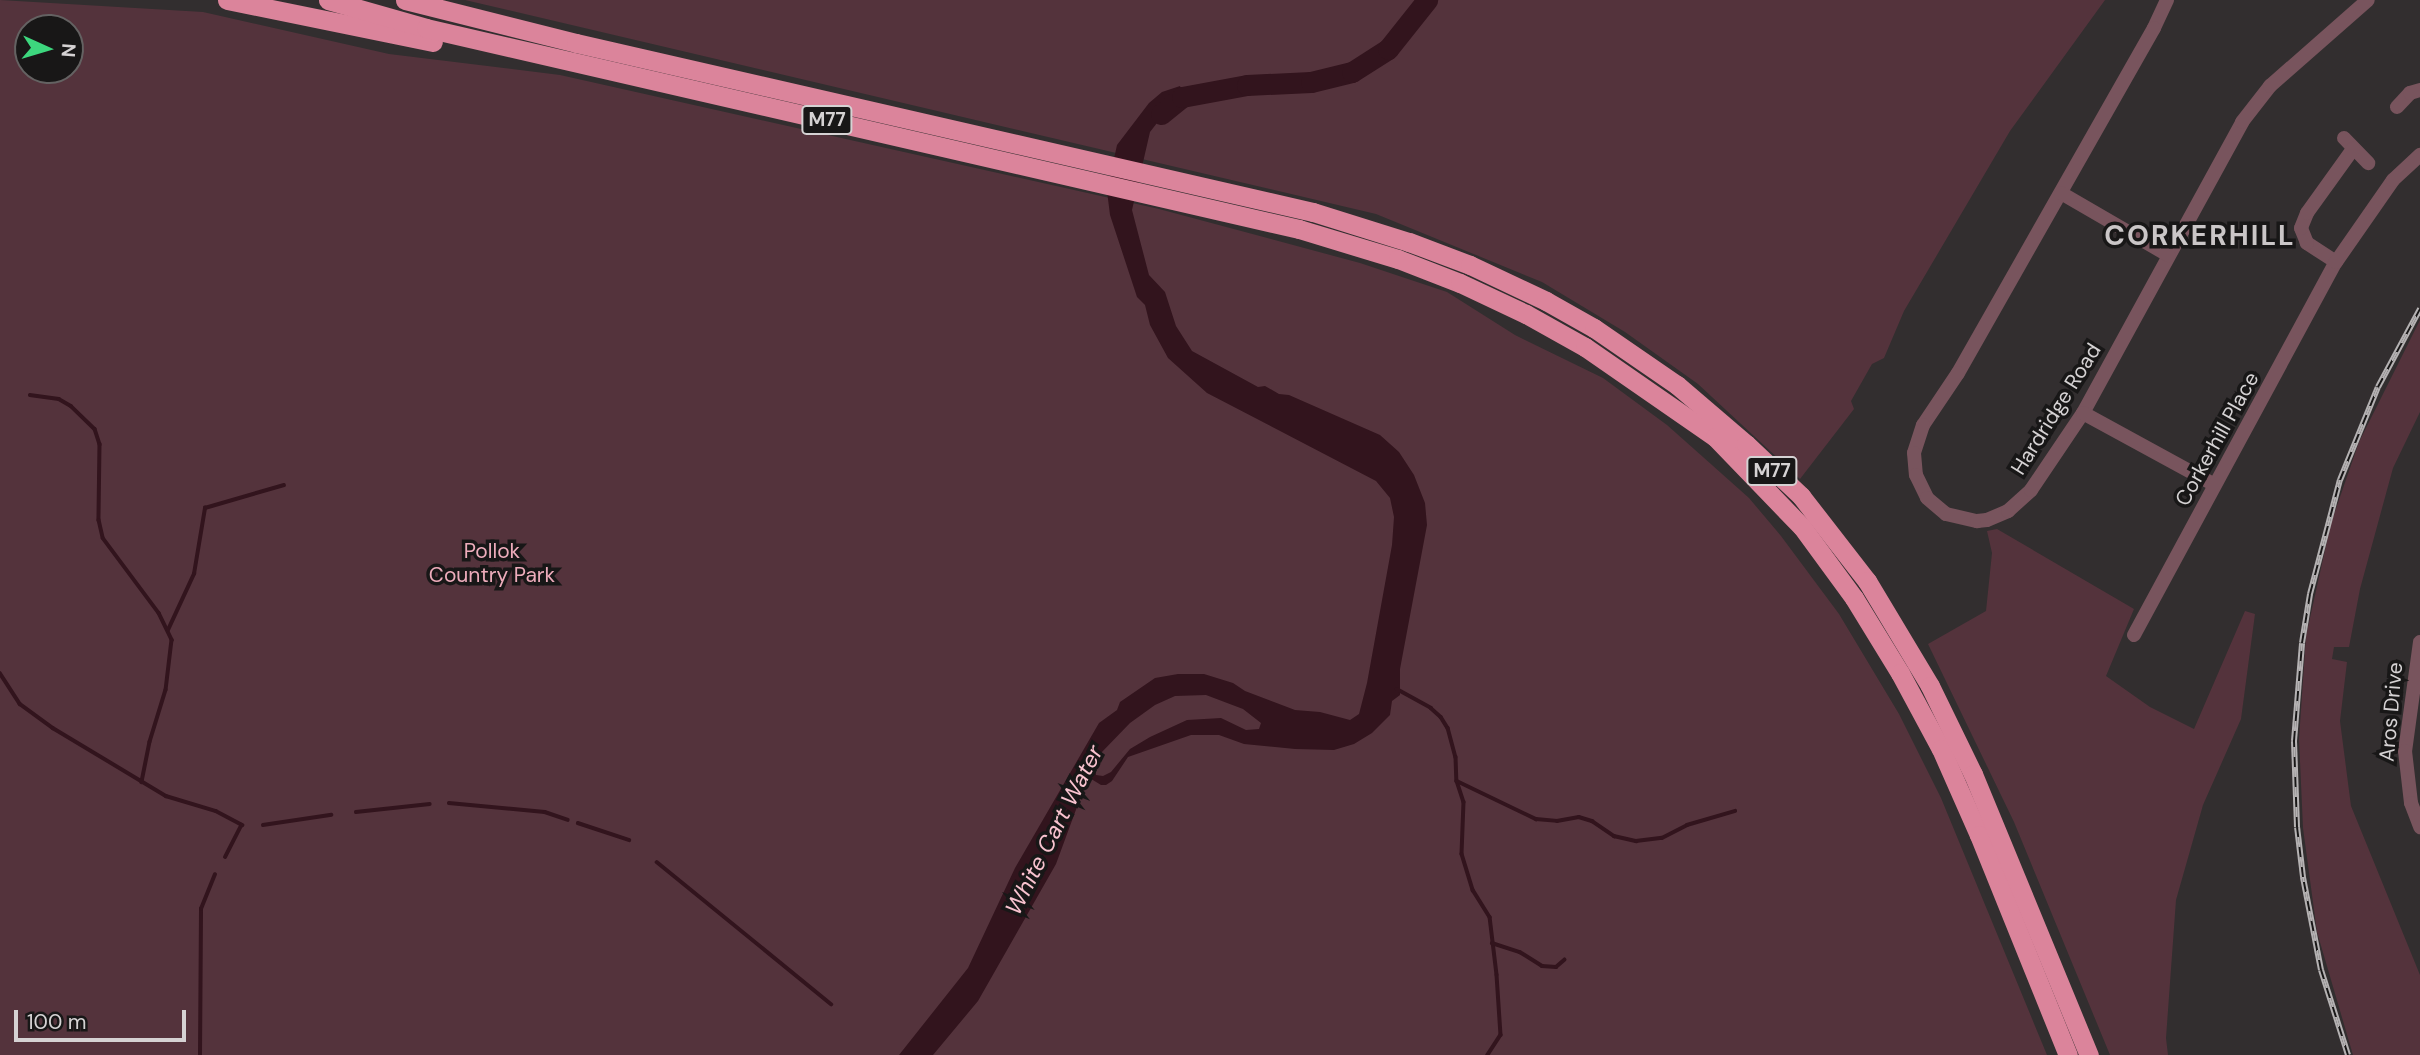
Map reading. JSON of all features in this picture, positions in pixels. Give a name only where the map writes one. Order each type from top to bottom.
[{"type":"highway","points":[[227,0],[425,40],[576,63]]},
{"type":"highway","name":"M77","points":[[328,0],[426,28],[1328,237],[1398,259],[1488,295],[1585,347],[1715,437],[1802,527],[1854,598],[1900,673],[1945,757],[2068,1055]]},
{"type":"highway","name":"M77","points":[[405,0],[666,64],[1181,180],[1378,231],[1470,265],[1546,301],[1619,344],[1677,385],[1801,496],[1844,548],[1873,591],[1943,713],[1992,816],[2089,1055]]},
{"type":"street","name":"Hardridge Road","points":[[2167,0],[2061,193],[1916,441],[1914,465],[1921,490],[1931,503],[1946,514],[1977,521],[1997,516],[2008,511],[2031,490],[2083,413],[2251,109],[2270,86],[2368,0]]},
{"type":"street","points":[[2397,107],[2410,93],[2420,90]]},
{"type":"street","points":[[2336,262],[2307,243],[2301,228],[2307,213],[2349,143],[2368,163]]},
{"type":"street","name":"Corkerhill Place","points":[[2134,635],[2336,262],[2393,180],[2420,155]]},
{"type":"street","points":[[2061,193],[2168,255]]},
{"type":"street","points":[[2083,413],[2215,485]]},
{"type":"street","name":"Aros Drive","points":[[2420,642],[2405,751],[2411,803],[2420,827]]},
{"type":"green space","name":"Pollok Country Park","points":[[0,0],[203,12],[389,54],[560,75],[1159,209],[1360,263],[1447,292],[1515,335],[1603,378],[1667,425],[1749,498],[1781,536],[1839,614],[1899,714],[1941,798],[2047,1055],[0,1055]]},
{"type":"green space","points":[[465,0],[2105,0],[2010,131],[1904,311],[1884,358],[1872,364],[1851,401],[1854,409],[1800,479],[1698,384],[1625,332],[1542,282],[1376,214]]},
{"type":"green space","points":[[2420,320],[2420,412],[2393,468],[2360,589],[2349,647],[2334,647],[2332,659],[2347,662],[2340,721],[2351,806],[2420,975],[2420,1055],[2353,1055],[2317,932],[2303,828],[2299,739],[2306,636],[2331,523],[2359,442]]},
{"type":"green space","points":[[1997,529],[2134,609],[2106,676],[2150,707],[2194,729],[2245,611],[2255,614],[2241,719],[2203,805],[2176,900],[2166,1038],[2168,1055],[2110,1055],[2014,822],[1928,644],[1986,611],[1992,553],[1987,531]]},
{"type":"water","points":[[1180,86],[1187,105],[1157,123],[1150,132],[1132,210],[1149,275],[1165,292],[1176,326],[1192,351],[1258,387],[1265,386],[1279,394],[1289,395],[1380,435],[1399,452],[1414,475],[1425,503],[1427,525],[1400,669],[1400,695],[1392,701],[1390,715],[1372,733],[1354,744],[1334,750],[1244,744],[1219,735],[1191,735],[1128,757],[1112,781],[1106,785],[1088,777],[1056,864],[978,1001],[933,1055],[899,1055],[968,968],[1015,868],[1099,723],[1117,710],[1120,702],[1155,678],[1178,674],[1204,674],[1233,683],[1245,691],[1295,710],[1320,712],[1350,720],[1359,714],[1392,545],[1394,517],[1390,498],[1376,481],[1207,393],[1168,358],[1150,325],[1145,305],[1137,297],[1110,215],[1107,191],[1117,145],[1149,103],[1162,92]],"holes":[[[1206,695],[1243,709],[1261,723],[1259,729],[1246,730],[1221,718],[1187,720],[1130,749],[1111,772],[1103,776],[1096,775],[1095,765],[1100,754],[1130,723],[1155,705],[1175,696]]]},
{"type":"waterway","name":"White Cart Water","points":[[1161,114],[1182,97],[1247,85],[1311,82],[1352,72],[1388,49],[1427,0]]},
{"type":"waterway","points":[[30,395],[59,399],[71,406],[95,429],[100,444],[99,520],[103,538],[159,613],[172,640],[166,690],[150,742],[142,782]]},
{"type":"waterway","points":[[168,630],[194,574],[205,508],[284,485]]},
{"type":"waterway","points":[[0,673],[20,704],[53,728],[166,796],[216,811],[242,825],[226,857]]},
{"type":"waterway","points":[[1397,689],[1431,708],[1441,717],[1448,728],[1456,757],[1457,781],[1464,802],[1462,854],[1473,890],[1490,917],[1497,975],[1501,1035],[1488,1055]]},
{"type":"waterway","points":[[1457,781],[1536,819],[1557,821],[1579,817],[1592,821],[1614,836],[1636,841],[1662,838],[1687,825],[1735,811]]},
{"type":"waterway","points":[[449,803],[545,812],[568,820]]},
{"type":"waterway","points":[[356,812],[430,804]]},
{"type":"waterway","points":[[263,825],[331,815]]},
{"type":"waterway","points":[[578,823],[629,840]]},
{"type":"waterway","points":[[657,862],[831,1004]]},
{"type":"waterway","points":[[200,1055],[201,909],[215,875]]},
{"type":"waterway","points":[[1492,943],[1520,952],[1542,966],[1556,967],[1564,960]]},
{"type":"railway","points":[[2348,1055],[2321,970],[2303,877],[2297,827],[2294,741],[2302,643],[2310,594],[2340,480],[2378,387],[2420,309]]},
{"type":"district","name":"CORKERHILL","points":[[2200,236]]}]
